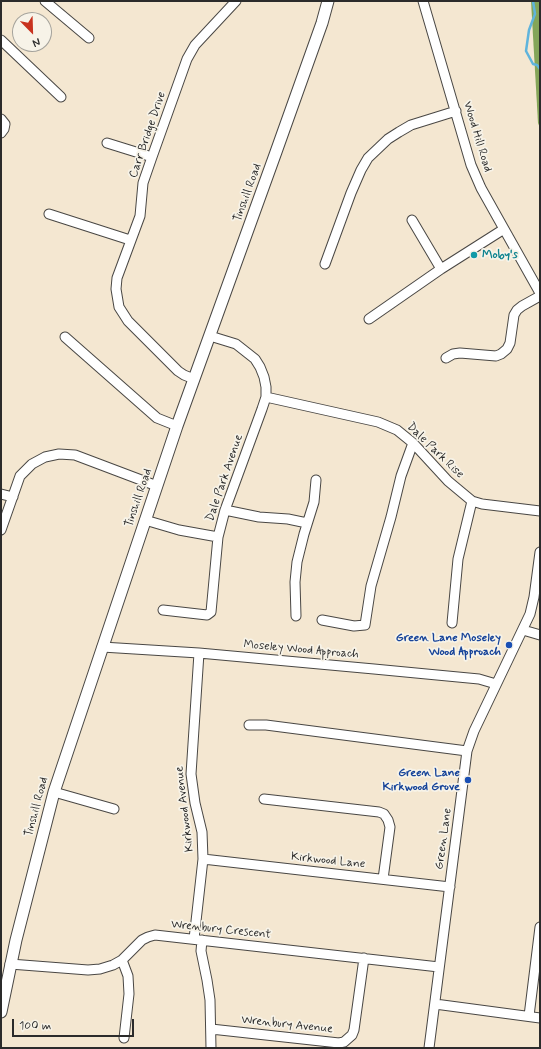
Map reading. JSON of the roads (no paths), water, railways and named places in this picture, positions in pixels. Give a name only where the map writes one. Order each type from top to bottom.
[{"type":"street","points":[[44,1],[89,38]]},
{"type":"street","name":"Carr Bridge Drive","points":[[194,379],[178,371],[128,321],[120,307],[116,289],[117,278],[140,216],[143,183],[191,52],[195,45],[236,1]]},
{"type":"street","name":"Tinshill Road","points":[[1,1012],[10,964],[54,792],[177,426],[328,1]]},
{"type":"street","name":"Wood Hill Road","points":[[423,1],[471,165],[481,188],[540,294]]},
{"type":"street","points":[[1,40],[61,97]]},
{"type":"street","points":[[325,264],[351,193],[368,158],[388,139],[405,128],[456,110]]},
{"type":"street","points":[[1,119],[5,124],[1,133]]},
{"type":"street","points":[[107,144],[152,157]]},
{"type":"street","points":[[49,214],[130,240]]},
{"type":"street","points":[[412,220],[442,269]]},
{"type":"street","points":[[369,319],[504,229]]},
{"type":"street","points":[[446,358],[460,352],[496,356],[501,354],[507,349],[510,343],[514,315],[517,310],[540,294]]},
{"type":"street","name":"Dale Park Avenue","points":[[163,610],[207,615],[211,612],[218,537],[225,510],[266,397],[264,377],[255,359],[236,344],[210,336]]},
{"type":"street","points":[[65,337],[157,418],[177,426]]},
{"type":"street","name":"Dale Park Rise","points":[[266,397],[378,422],[397,430],[413,444],[448,481],[472,501],[482,504],[540,511]]},
{"type":"street","points":[[322,620],[354,626],[365,625],[370,586],[391,517],[401,476],[413,444]]},
{"type":"street","points":[[1,530],[20,476],[32,464],[45,457],[59,454],[75,455],[157,486]]},
{"type":"street","points":[[296,616],[295,582],[297,562],[314,502],[316,480]]},
{"type":"street","points":[[1,494],[13,497]]},
{"type":"street","points":[[452,623],[458,559],[472,501]]},
{"type":"street","points":[[225,510],[259,517],[288,519],[307,523]]},
{"type":"street","points":[[145,520],[179,530],[218,537]]},
{"type":"street","name":"Green Lane","points":[[429,1048],[467,751],[474,731],[530,614],[534,597],[540,552]]},
{"type":"street","points":[[523,630],[540,635]]},
{"type":"street","name":"Moseley Wood Approach","points":[[102,647],[199,653],[479,679],[496,684]]},
{"type":"street","name":"Kirkwood Avenue","points":[[199,653],[191,774],[195,803],[202,832],[203,859],[198,939],[208,980],[211,1048]]},
{"type":"street","points":[[249,725],[266,725],[467,751]]},
{"type":"street","points":[[54,792],[114,809]]},
{"type":"street","points":[[264,799],[379,812],[384,814],[390,827],[383,879]]},
{"type":"street","name":"Kirkwood Lane","points":[[203,859],[450,887]]},
{"type":"street","points":[[529,1016],[540,926]]},
{"type":"street","name":"Wrenbury Crescent","points":[[10,964],[88,970],[106,967],[122,960],[138,943],[155,935],[439,967]]},
{"type":"street","name":"Wrenbury Avenue","points":[[211,1029],[339,1043],[344,1042],[352,1035],[354,1030],[364,958]]},
{"type":"street","points":[[122,960],[128,976],[129,994],[124,1038]]},
{"type":"street","points":[[434,1004],[540,1018]]},
{"type":"waterway","points":[[533,1],[535,14],[529,30],[526,51],[533,64],[537,65],[540,69]]},
{"type":"place","name":"Moby's","points":[[474,255]]},
{"type":"place","name":"Green Lane Moseley Wood Approach","points":[[509,645]]},
{"type":"place","name":"Green Lane Kirkwood Grove","points":[[468,780]]}]
